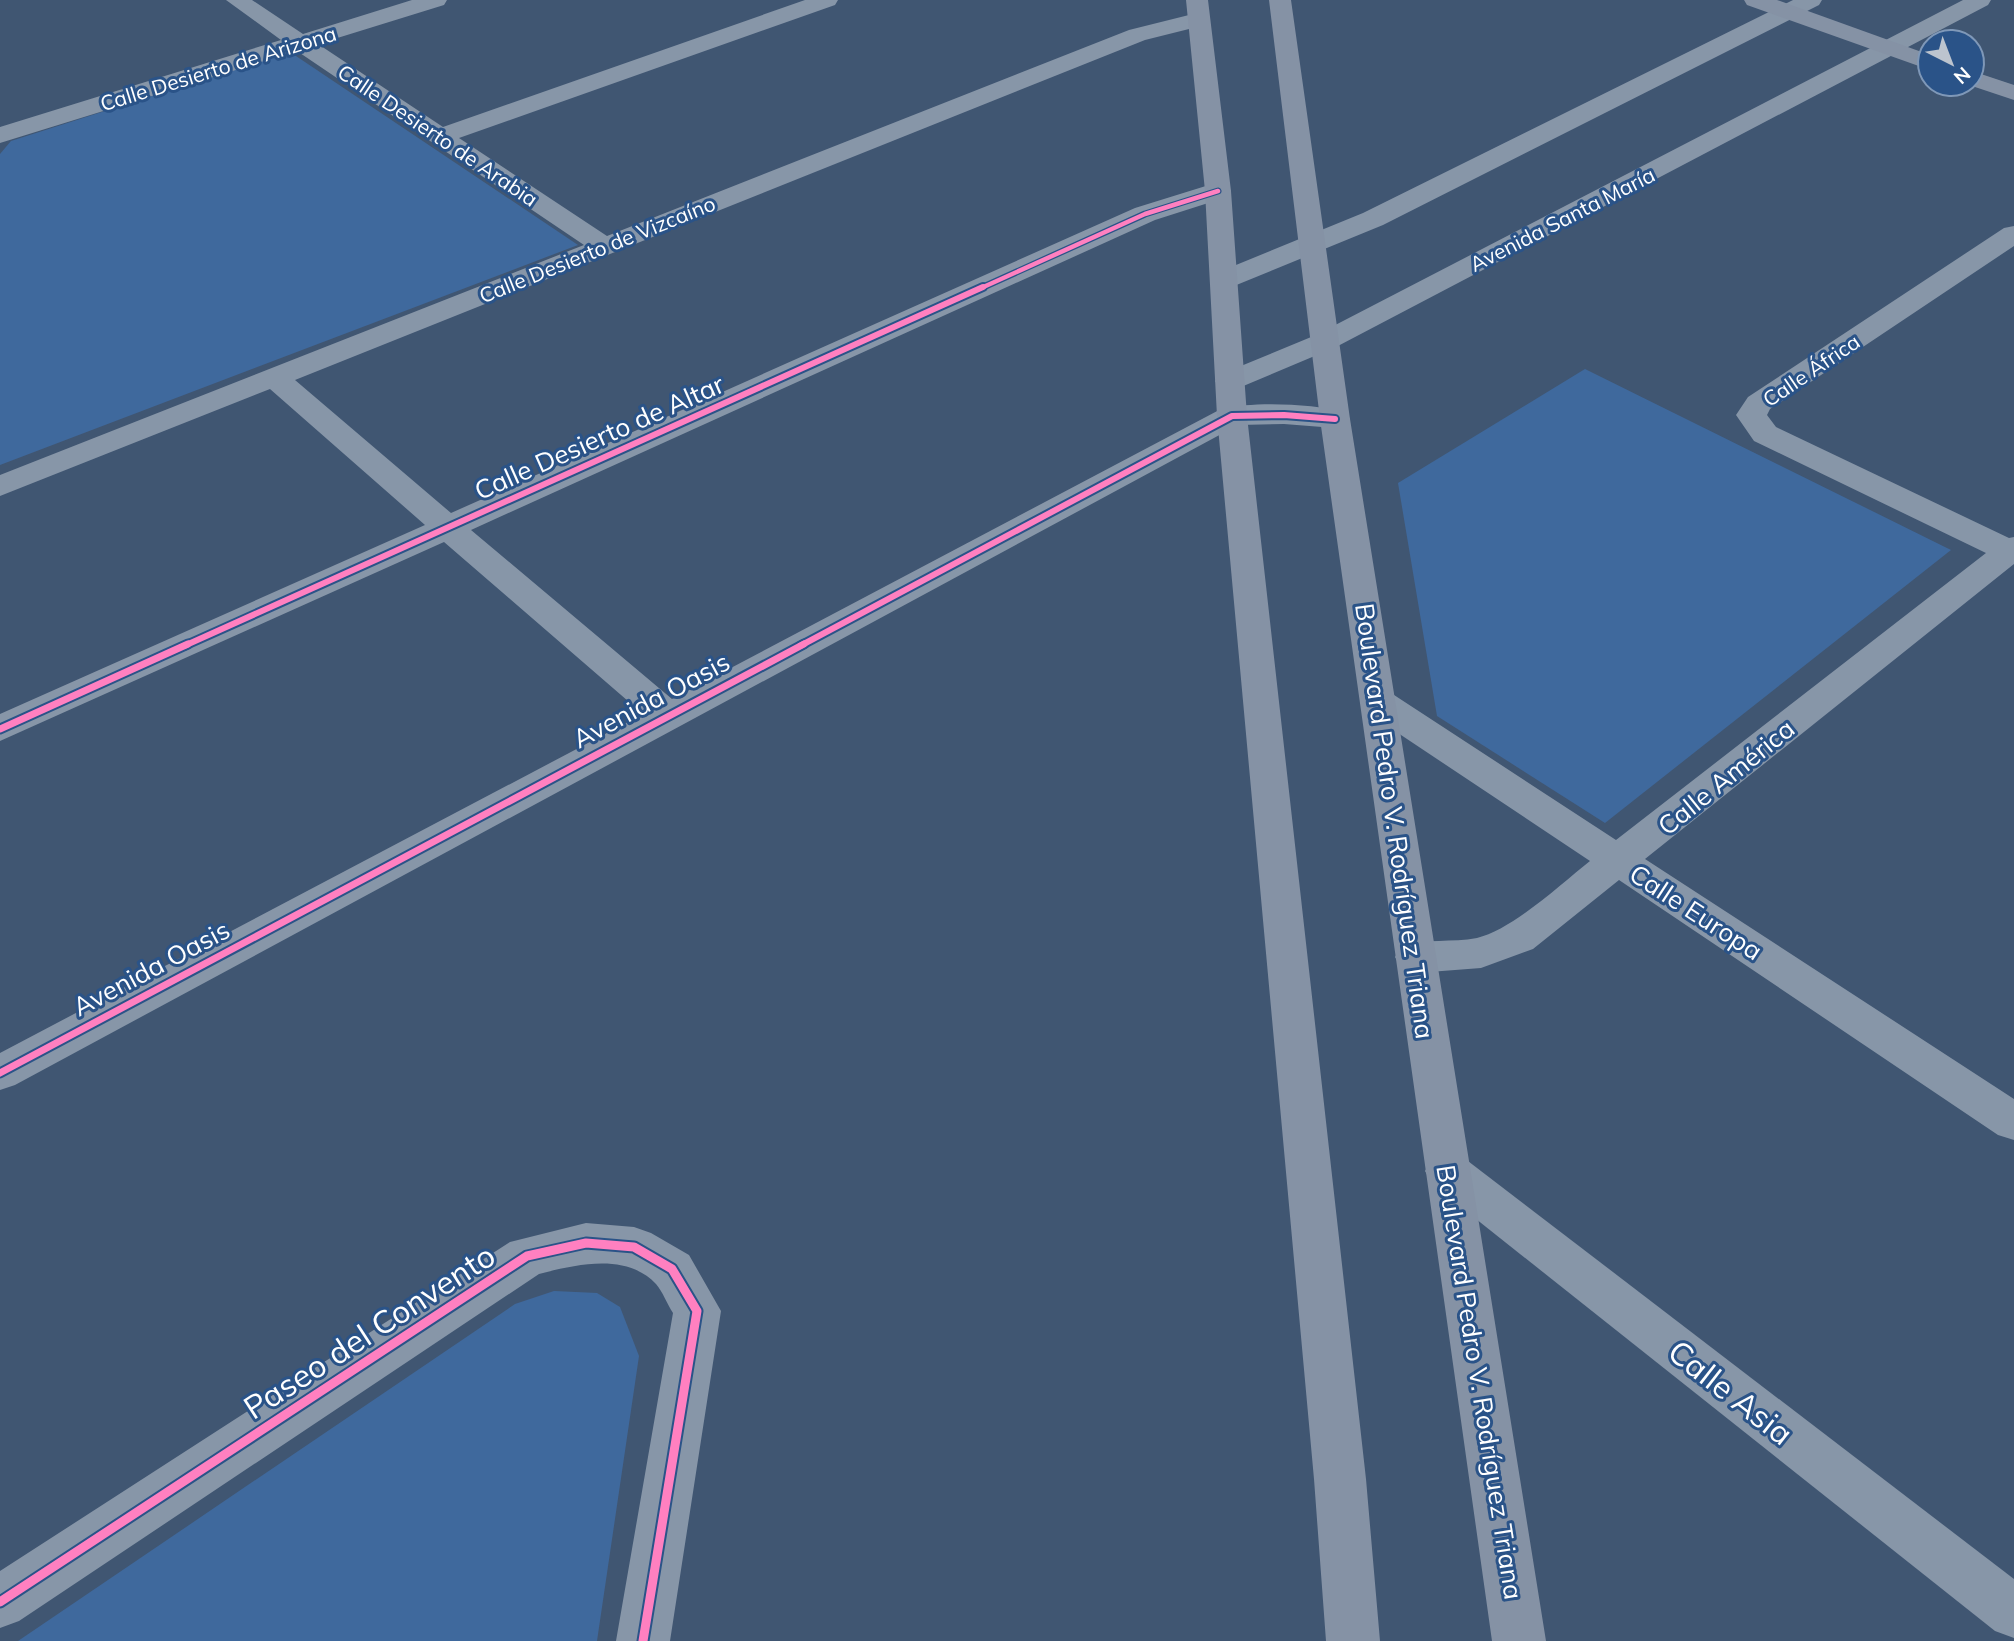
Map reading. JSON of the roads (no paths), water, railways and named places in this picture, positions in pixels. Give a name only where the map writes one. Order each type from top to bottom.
[{"type":"main road","name":"Boulevard Pedro V. Rodríguez Triana","points":[[1280,0],[1314,242],[1335,419],[1519,1641]]},
{"type":"main road","points":[[1755,0],[1916,58]]},
{"type":"main road","points":[[1197,10],[1218,191],[1231,398],[1339,1466],[1353,1641]]},
{"type":"main road","points":[[1986,83],[2014,93]]},
{"type":"main road","points":[[1344,1539],[1380,1641]]},
{"type":"street","name":"Calle Desierto de Arabia","points":[[237,0],[604,246]]},
{"type":"street","name":"Calle Desierto de Arizona","points":[[0,135],[436,0]]},
{"type":"street","points":[[440,136],[827,0]]},
{"type":"street","points":[[1224,280],[1373,219],[1811,0]]},
{"type":"street","name":"Avenida Santa María","points":[[1231,398],[1326,341],[1980,0]]},
{"type":"street","name":"Calle Desierto de Vizcaíno","points":[[0,486],[1197,10]]},
{"type":"street","name":"Calle Desierto de Altar","points":[[0,729],[1146,214],[1218,191]]},
{"type":"street","name":"Calle África","points":[[2011,549],[1765,435],[1751,415],[1759,404],[2014,234]]},
{"type":"street","points":[[274,377],[668,715]]},
{"type":"street","name":"Avenida Oasis","points":[[0,1073],[668,715],[1231,398],[1284,415],[1335,419]]},
{"type":"street","name":"Calle América","points":[[1416,957],[1481,953],[1519,938],[1620,861],[2011,549]]},
{"type":"street","name":"Calle Europa","points":[[1378,702],[2014,1122]]},
{"type":"street","name":"Calle Asia","points":[[1448,1171],[2014,1612]]},
{"type":"street","name":"Paseo del Convento","points":[[0,1602],[527,1256],[586,1243],[634,1247],[672,1269],[697,1311],[643,1641]]}]
